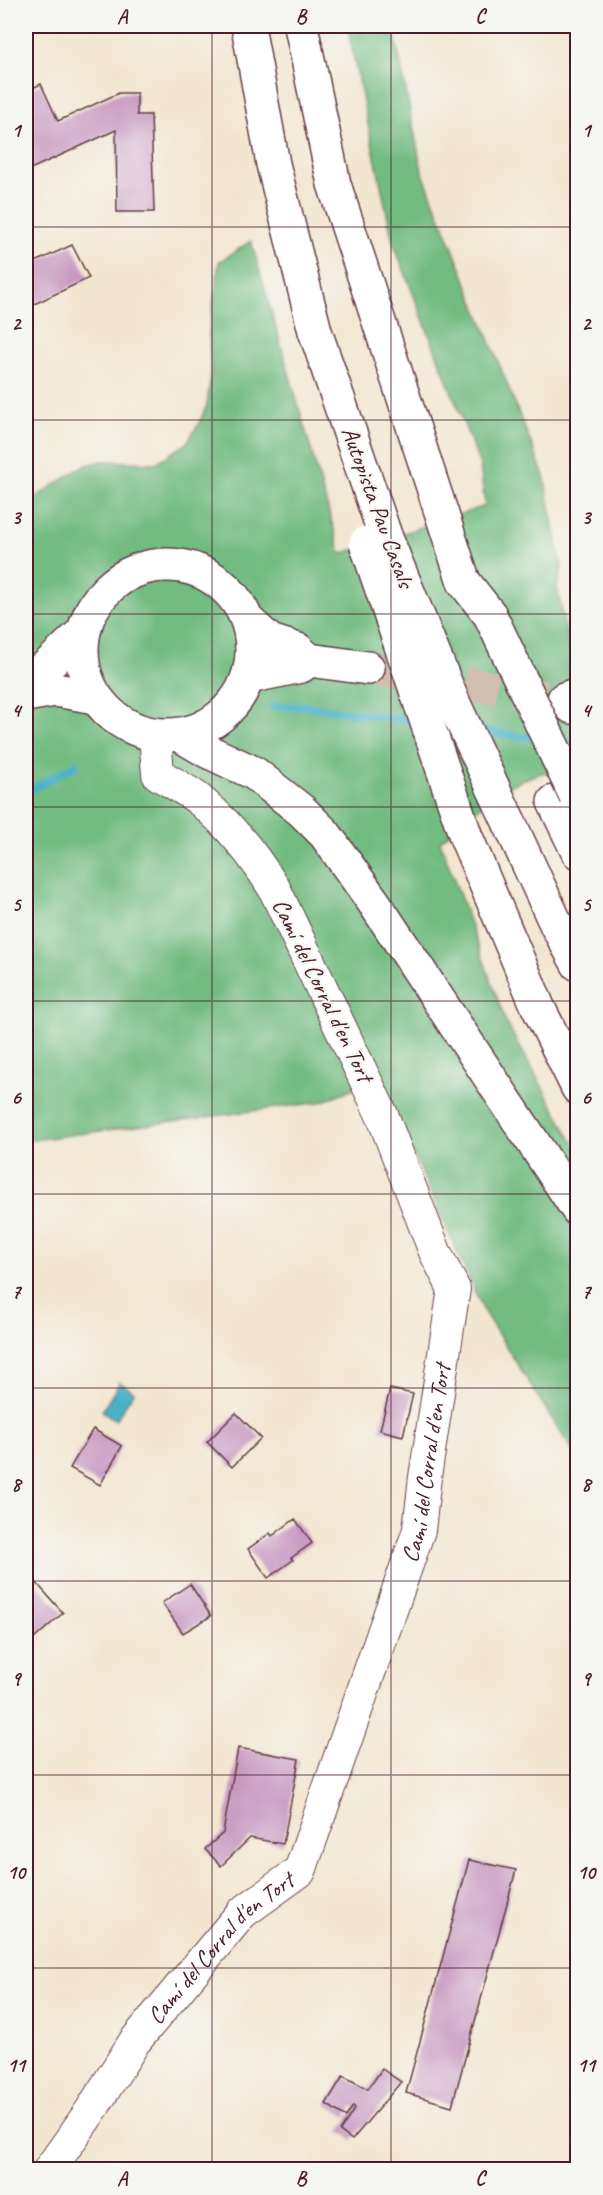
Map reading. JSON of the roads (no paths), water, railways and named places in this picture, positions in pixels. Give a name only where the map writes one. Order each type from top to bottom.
[{"type":"main road","name":"Autopista Pau Casals","points":[[248,26],[273,164],[315,331],[376,541],[557,926],[578,964]]},
{"type":"main road","points":[[301,26],[334,184],[464,582],[497,672],[569,799],[578,852]]},
{"type":"main road","points":[[376,541],[466,837],[538,1007],[578,1088]]},
{"type":"main road","points":[[167,735],[210,724],[233,704],[248,677],[253,649],[248,621],[239,603],[225,588],[209,576],[190,569],[168,566],[145,568],[124,577],[106,591],[93,610],[84,631],[82,659],[87,679],[96,697],[112,716],[132,729],[167,735],[254,772],[302,811],[325,834],[375,904],[578,1210]]},
{"type":"main road","points":[[248,621],[270,642],[298,650],[309,660],[368,668]]},
{"type":"main road","points":[[26,681],[47,666],[84,631]]},
{"type":"main road","points":[[248,677],[302,666],[309,660]]},
{"type":"main road","points":[[26,695],[55,690],[96,697]]},
{"type":"main road","points":[[578,694],[564,699],[578,708]]},
{"type":"street","name":"Camí del Corral d'en Tort","points":[[49,2169],[90,2112],[135,2041],[242,1913],[300,1871],[419,1530],[454,1289],[435,1252],[383,1117],[274,888],[256,859],[235,833],[200,800],[158,774],[167,735]]},
{"type":"water","points":[[120,1382],[134,1392],[116,1420],[102,1411]]},
{"type":"waterway","points":[[273,706],[305,706],[420,722]]},
{"type":"waterway","points":[[474,730],[541,739]]},
{"type":"waterway","points":[[560,742],[578,744]]},
{"type":"waterway","points":[[26,792],[76,765]]},
{"type":"tunnel","points":[[368,668],[550,697]]}]
